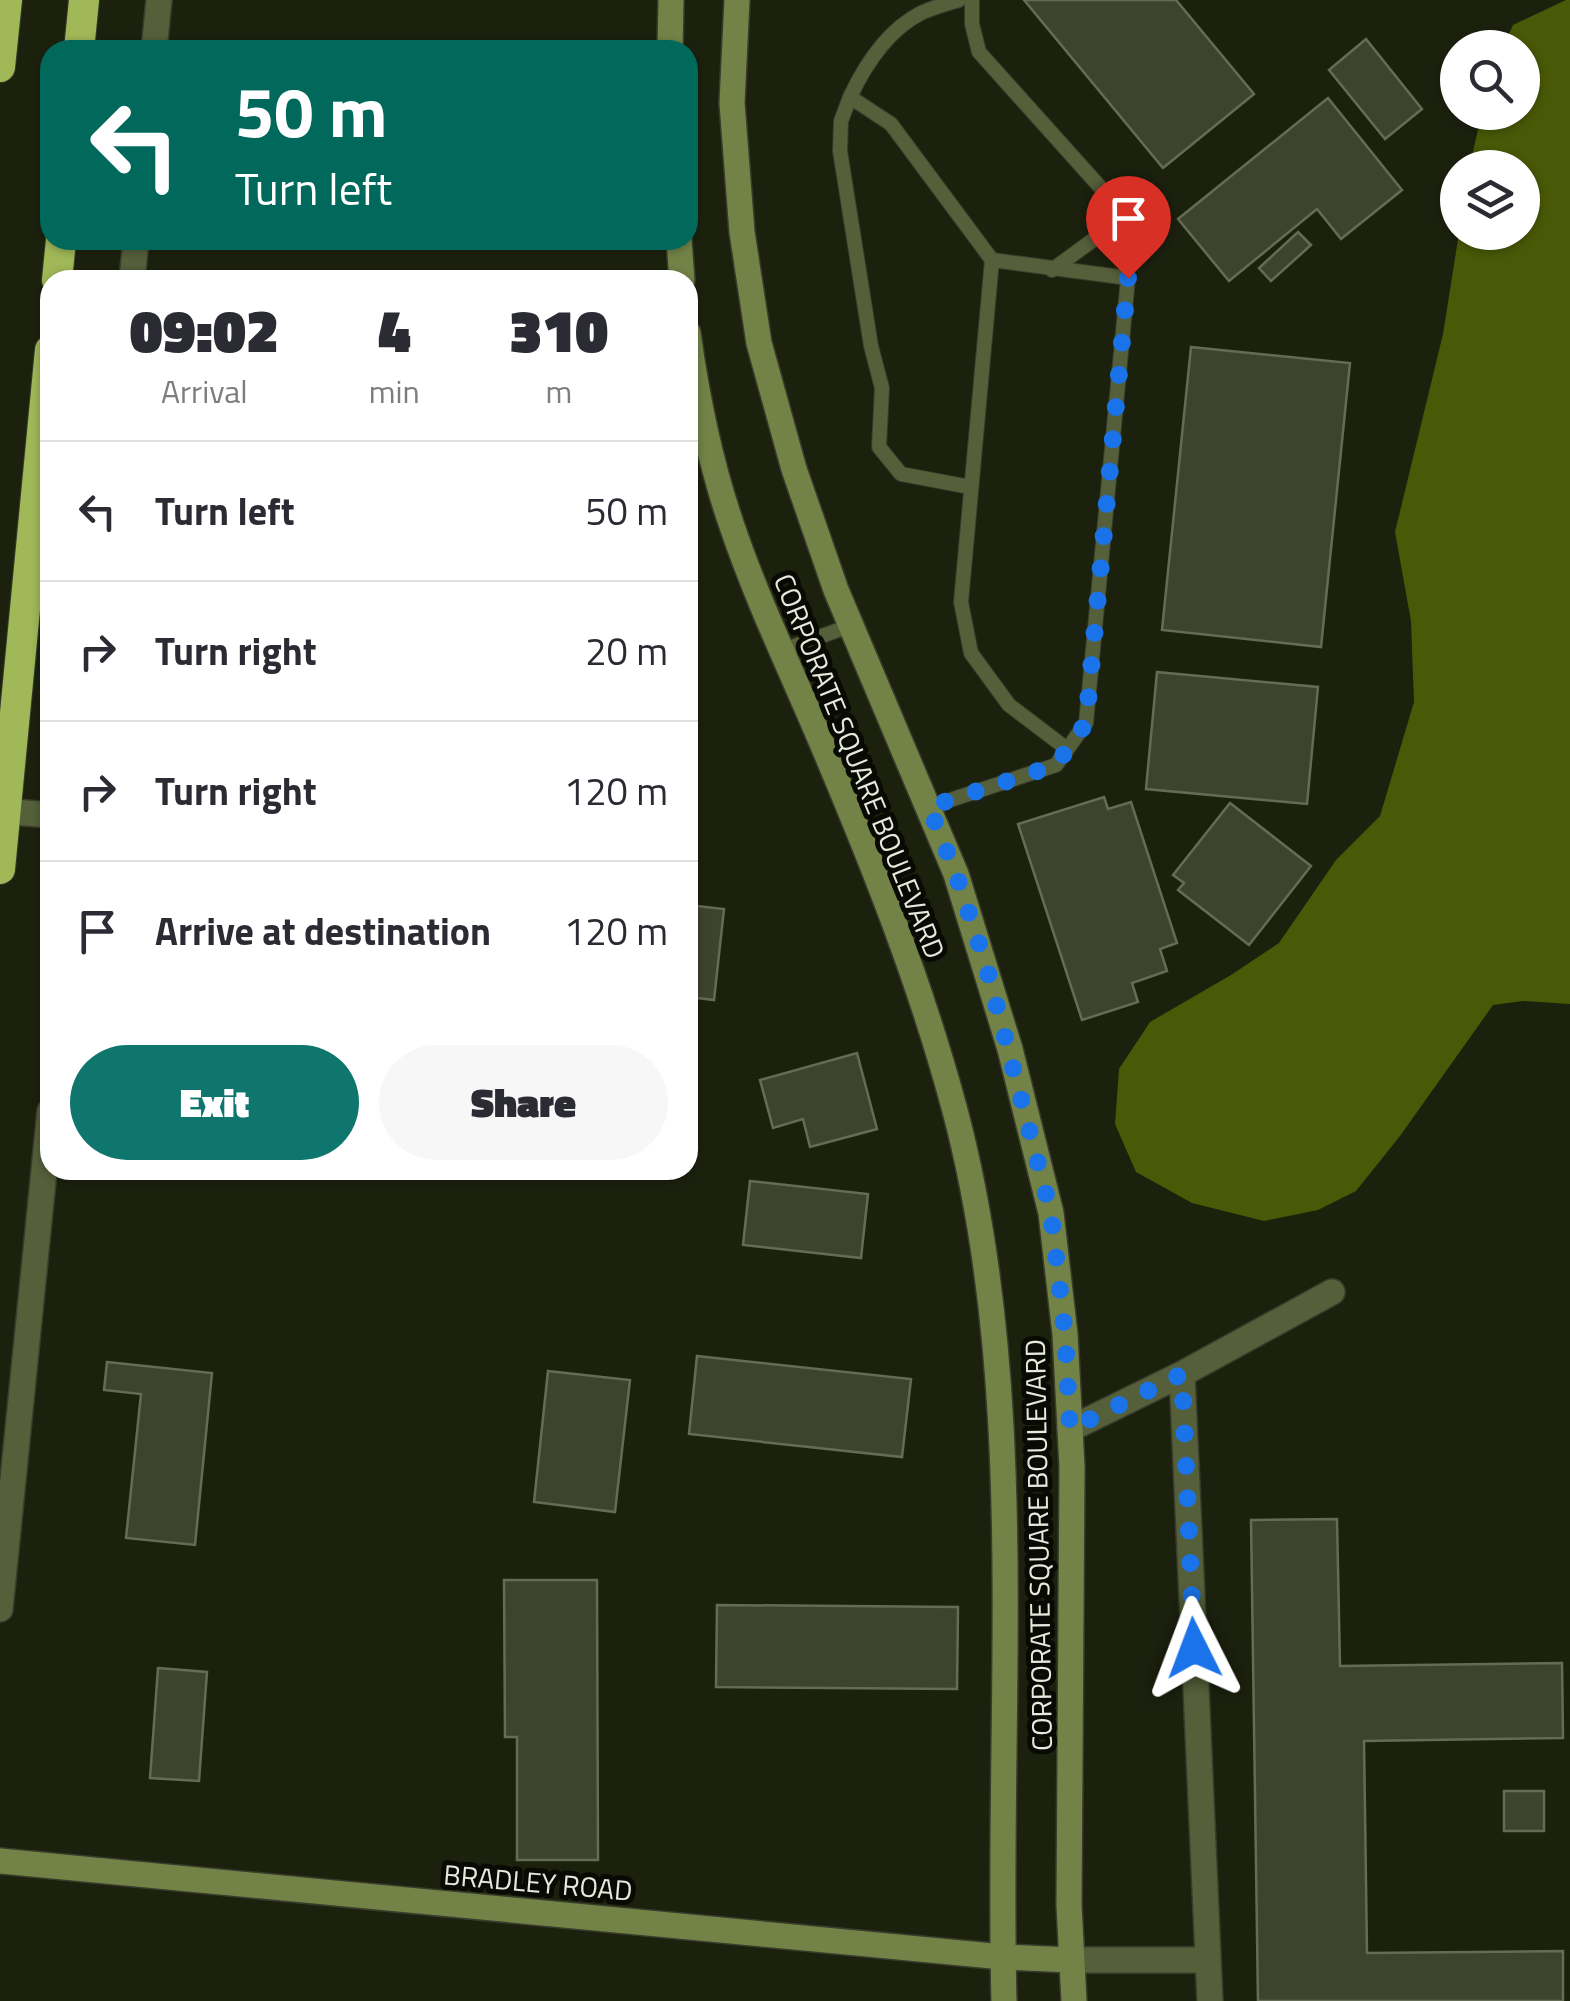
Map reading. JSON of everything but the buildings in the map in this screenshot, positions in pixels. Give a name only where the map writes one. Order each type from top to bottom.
[{"type":"highway","points":[[0,67],[6,0]]},
{"type":"highway","points":[[80,40],[84,0]]},
{"type":"highway","points":[[0,869],[40,448]]},
{"type":"street","points":[[155,40],[159,0]]},
{"type":"street","points":[[670,40],[672,0]]},
{"type":"street","name":"CORPORATE SQUARE BOULEVARD","points":[[737,0],[732,103],[742,232],[759,344],[794,469],[852,625],[956,874],[986,965],[1051,1213],[1065,1334],[1070,1429],[1070,1960],[1074,2001]]},
{"type":"street","name":"CORPORATE SQUARE BOULEVARD","points":[[698,390],[709,452],[736,538],[886,898],[921,997],[954,1108],[984,1251],[1000,1382],[1004,2001]]},
{"type":"street","points":[[3,811],[40,814]]},
{"type":"street","points":[[0,1609],[43,1180]]},
{"type":"street","points":[[1070,1429],[1182,1374],[1332,1292]]},
{"type":"street","points":[[1182,1374],[1210,2001]]},
{"type":"street","name":"BRADLEY ROAD","points":[[0,1861],[1003,1958],[1070,1960]]},
{"type":"street","points":[[1070,1960],[1208,1960]]},
{"type":"lane","points":[[958,0],[919,14],[881,47],[863,70],[850,97],[841,121],[840,150],[861,291],[882,388],[879,447],[901,474],[970,487]]},
{"type":"lane","points":[[972,0],[972,24],[979,52],[1109,198],[1104,232],[1052,270]]},
{"type":"lane","points":[[850,97],[891,124],[992,260],[962,602],[970,653],[1009,705],[1067,749]]},
{"type":"lane","points":[[929,807],[1056,765],[1086,723],[1128,278],[992,260]]},
{"type":"lane","points":[[782,651],[852,625]]},
{"type":"shaded area","points":[[1570,0],[1570,1004],[1523,1001],[1493,1005],[1356,1191],[1318,1210],[1264,1221],[1192,1203],[1136,1172],[1115,1124],[1119,1069],[1150,1022],[1279,943],[1336,860],[1380,816],[1414,702],[1411,621],[1395,532],[1443,334],[1456,250],[1540,250],[1540,150],[1473,150],[1478,130],[1540,130],[1540,30],[1511,30],[1513,25]]},
{"type":"route","points":[[1128,278],[1086,723],[1056,765],[929,807],[986,965],[1051,1213],[1065,1334],[1070,1429],[1182,1374],[1194,1648]]}]
